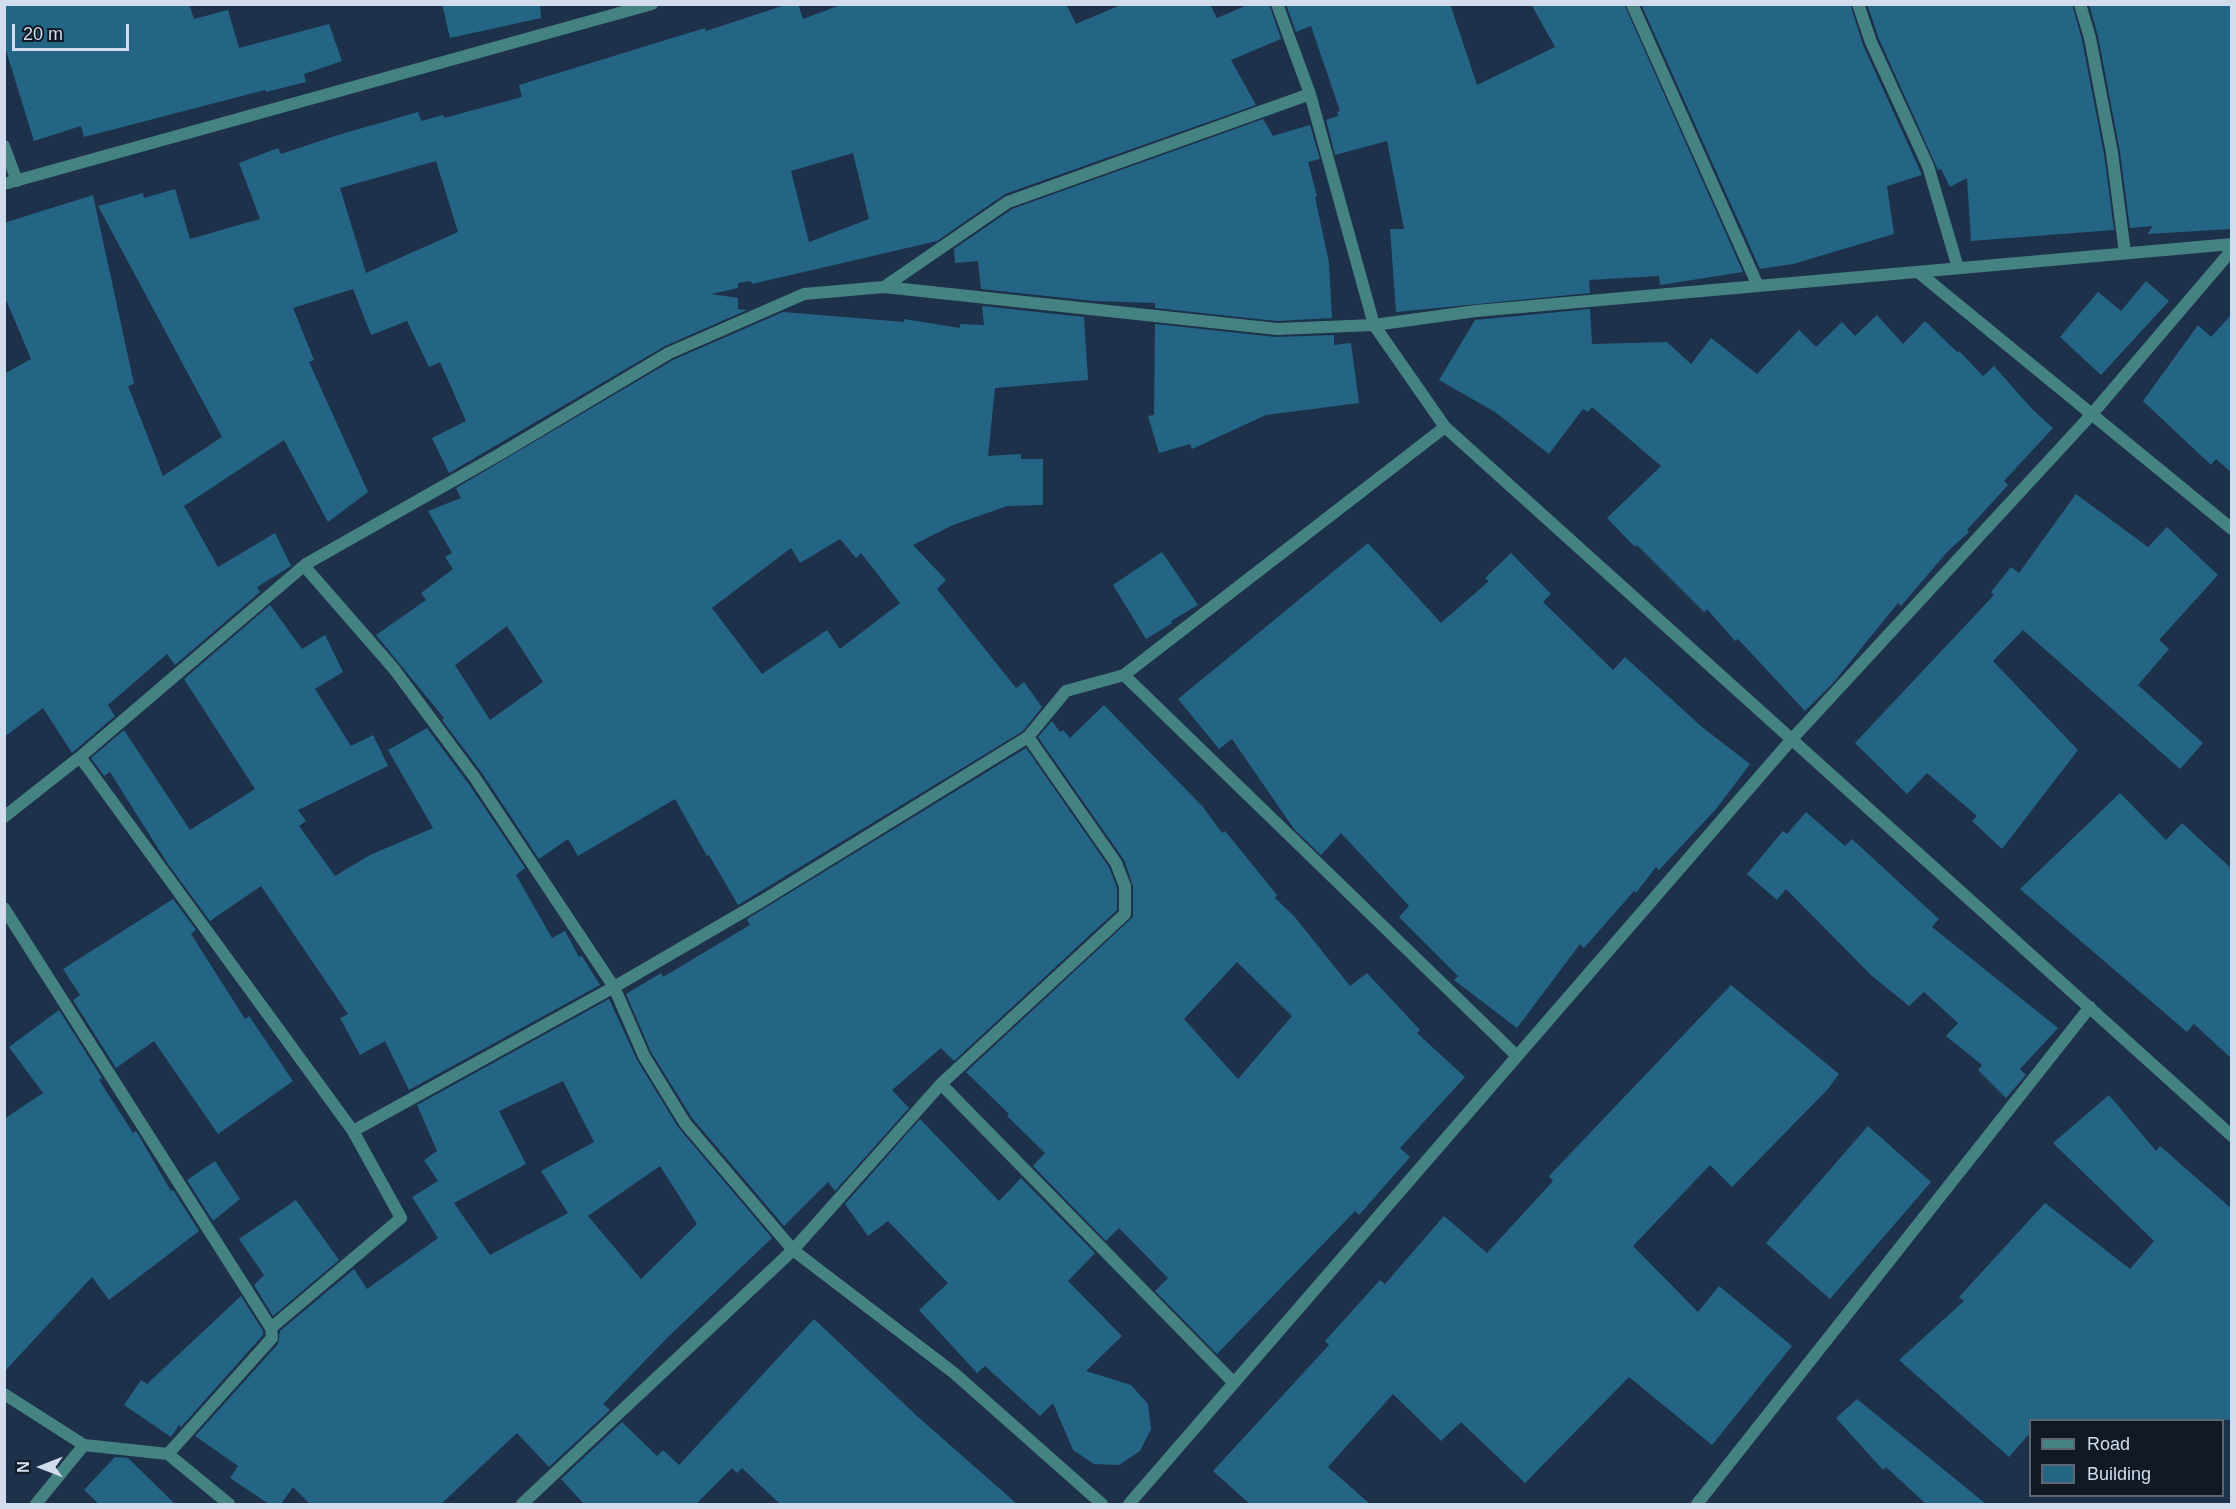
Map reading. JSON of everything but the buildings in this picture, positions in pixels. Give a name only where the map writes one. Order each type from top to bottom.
[{"type":"street","points":[[4,146],[11,182],[652,4]]},
{"type":"street","points":[[1277,4],[1310,94],[1374,325],[1445,427],[2232,1136]]},
{"type":"street","points":[[1632,4],[1758,286]]},
{"type":"street","points":[[1858,4],[1871,42],[1928,166],[1958,268]]},
{"type":"street","points":[[2080,4],[2090,38],[2112,153],[2126,253]]},
{"type":"street","points":[[884,287],[1008,202],[1310,94]]},
{"type":"street","points":[[4,817],[80,757],[306,564],[510,448],[669,353],[804,294],[884,287],[1277,329],[1374,325],[1476,311],[2232,244]]},
{"type":"street","points":[[1129,1504],[1792,738],[2092,414],[2232,250]]},
{"type":"street","points":[[1918,272],[2232,529]]},
{"type":"street","points":[[352,1131],[614,987],[762,901],[1028,737],[1066,691],[1124,675],[1445,427]]},
{"type":"street","points":[[306,564],[306,568],[394,669],[475,778],[614,987],[644,1056],[685,1123],[793,1250],[954,1373],[1102,1504]]},
{"type":"street","points":[[1124,675],[1517,1056]]},
{"type":"street","points":[[522,1504],[793,1250],[940,1084],[1125,914],[1125,886],[1116,863],[1028,737]]},
{"type":"street","points":[[80,757],[352,1131],[401,1218],[271,1328]]},
{"type":"street","points":[[4,908],[271,1328],[273,1338],[168,1454]]},
{"type":"street","points":[[1696,1504],[2090,1007]]},
{"type":"street","points":[[940,1084],[1234,1383]]},
{"type":"street","points":[[4,1394],[84,1445],[168,1454],[229,1504]]},
{"type":"street","points":[[36,1504],[84,1445]]}]
